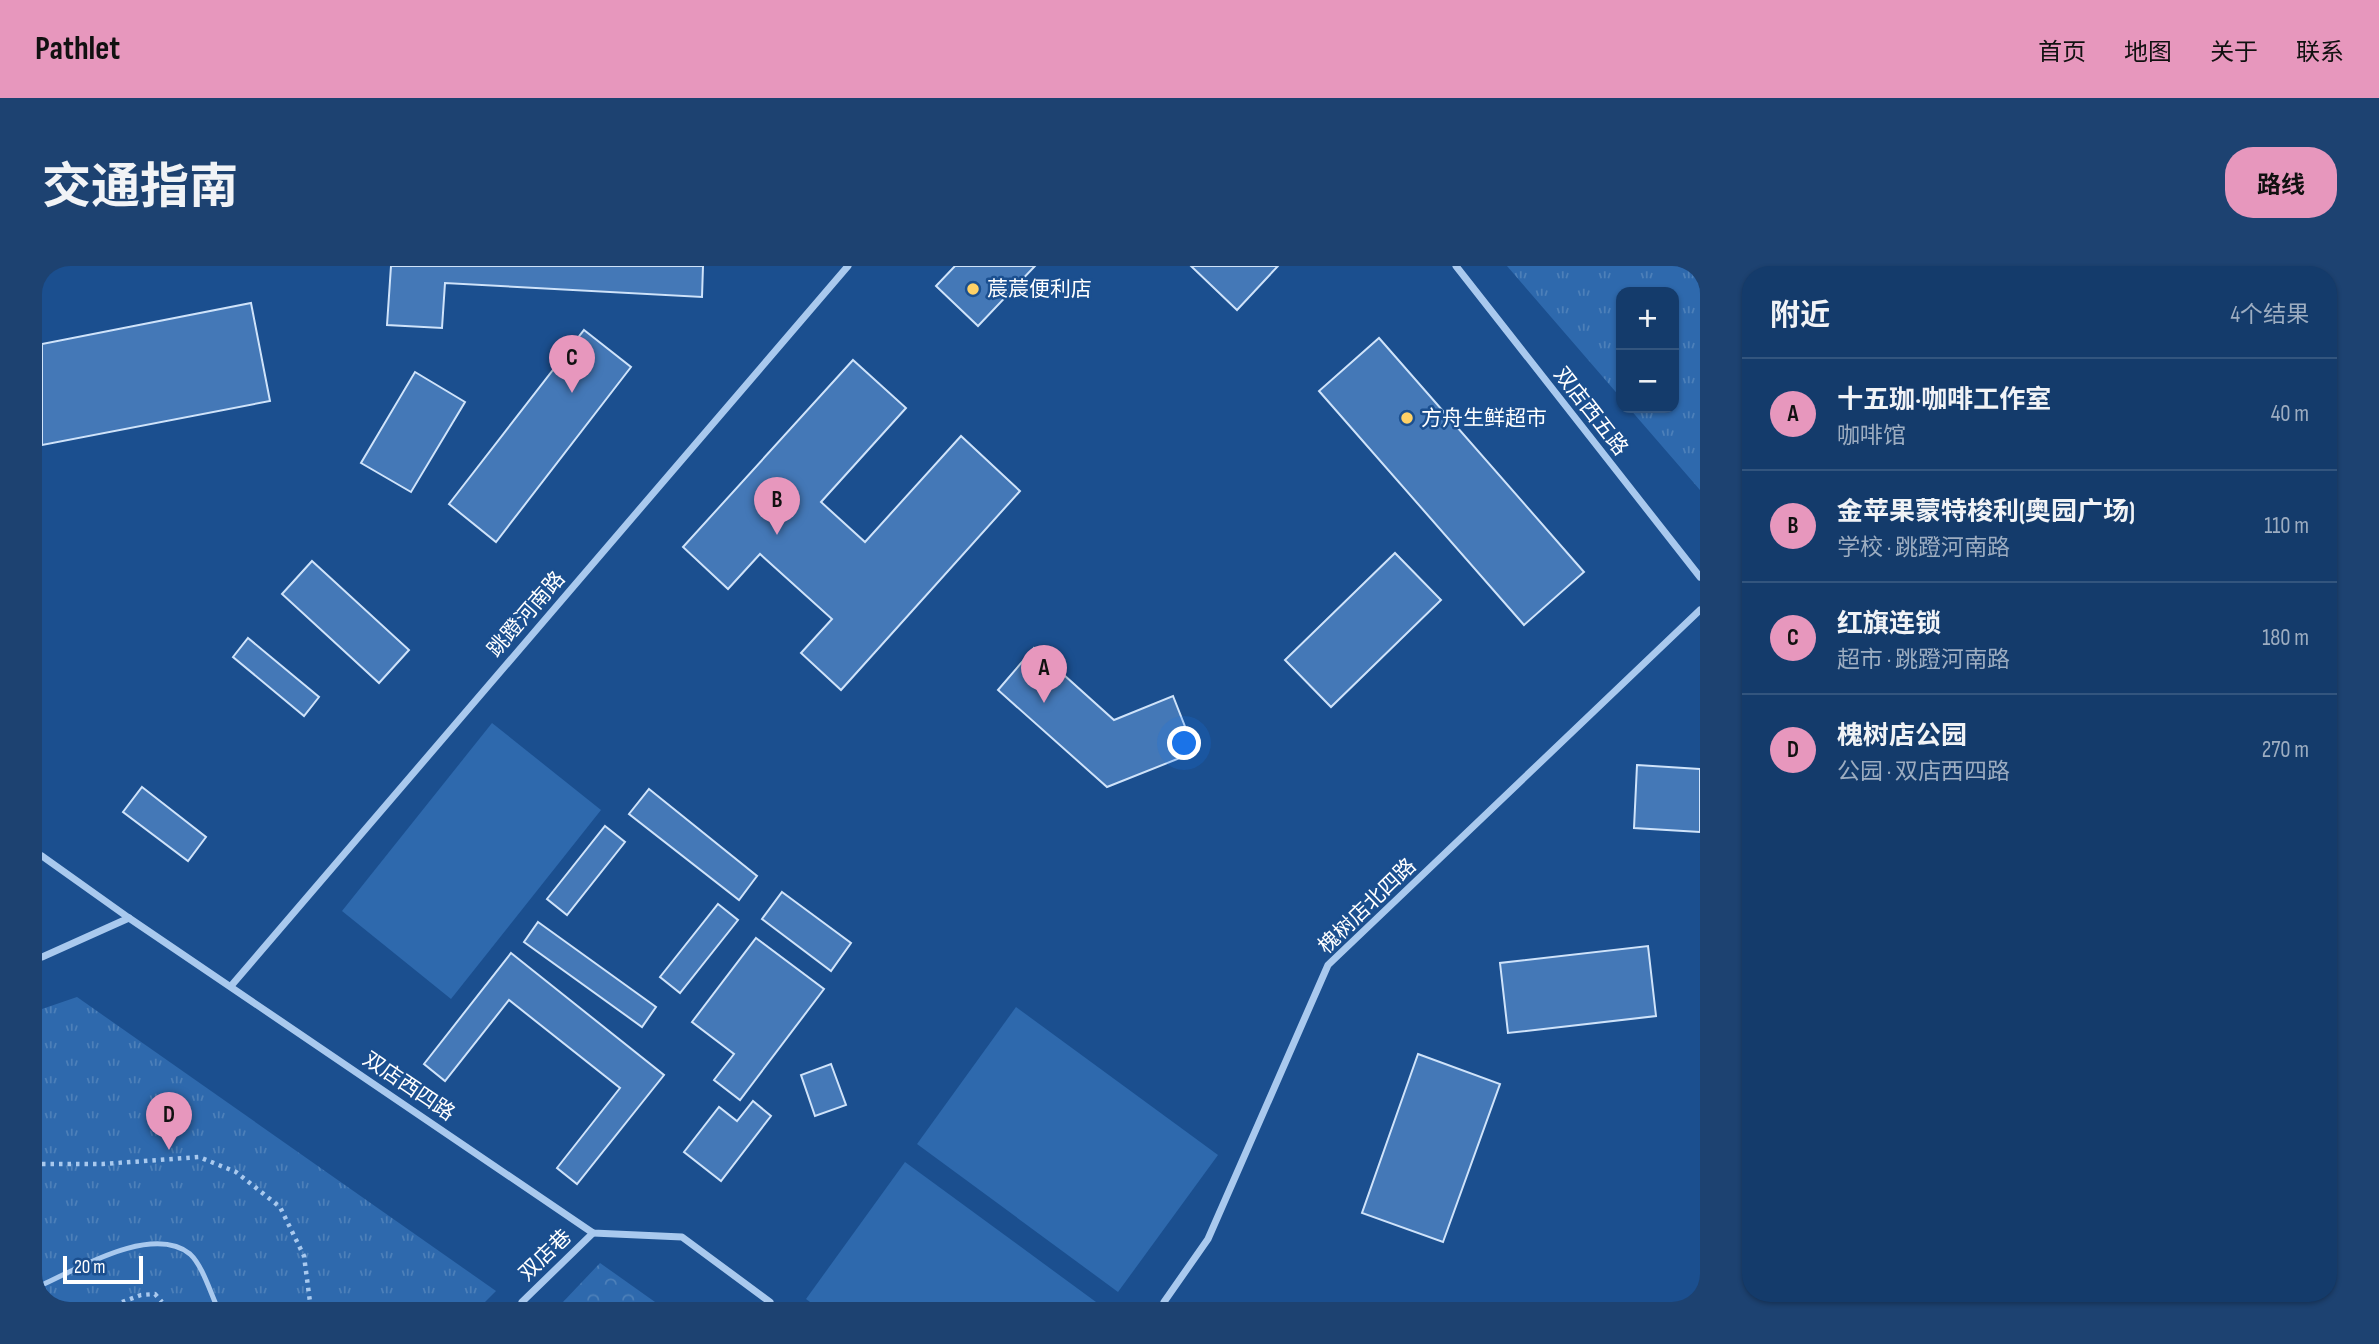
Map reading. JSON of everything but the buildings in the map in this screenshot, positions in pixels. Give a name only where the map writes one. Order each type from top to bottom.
[{"type":"street","name":"跳蹬河南路","points":[[231,986],[848,266]]},
{"type":"street","name":"双店西五路","points":[[1456,266],[1700,577]]},
{"type":"street","name":"槐树店北四路","points":[[1164,1302],[1208,1239],[1328,965],[1700,610]]},
{"type":"street","name":"双店西四路","points":[[42,856],[128,918],[593,1233]]},
{"type":"street","points":[[42,957],[128,918]]},
{"type":"street","points":[[593,1233],[682,1237],[770,1302]]},
{"type":"street","name":"双店巷","points":[[522,1302],[593,1233]]},
{"type":"lane","points":[[42,1285],[121,1250],[151,1244],[175,1245],[192,1256],[215,1302]]},
{"type":"path","points":[[42,1164],[103,1164],[199,1157],[236,1172],[280,1207],[304,1256],[310,1302]]},
{"type":"path","points":[[122,1302],[141,1295],[155,1294],[162,1302]]},
{"type":"green space","points":[[1507,266],[1700,266],[1700,490],[1633,413],[1679,413],[1679,287],[1616,287],[1616,392]]},
{"type":"green space","points":[[492,723],[601,810],[451,999],[342,911]]},
{"type":"green space","points":[[77,997],[496,1291],[485,1302],[42,1302],[42,1009]]},
{"type":"green space","points":[[1016,1007],[1218,1155],[1118,1292],[917,1144]]},
{"type":"green space","points":[[905,1162],[1096,1302],[810,1302],[806,1299]]},
{"type":"green space","points":[[600,1263],[655,1302],[563,1302]]},
{"type":"place","name":"莀莀便利店","points":[[973,289]]},
{"type":"place","name":"红旗连锁","points":[[572,393]]},
{"type":"place","name":"方舟生鲜超市","points":[[1407,418]]},
{"type":"place","name":"金苹果蒙特梭利(奥园广场)","points":[[777,535]]},
{"type":"place","name":"十五珈·咖啡工作室","points":[[1044,703]]},
{"type":"place","name":"槐树店公园","points":[[169,1150]]}]
